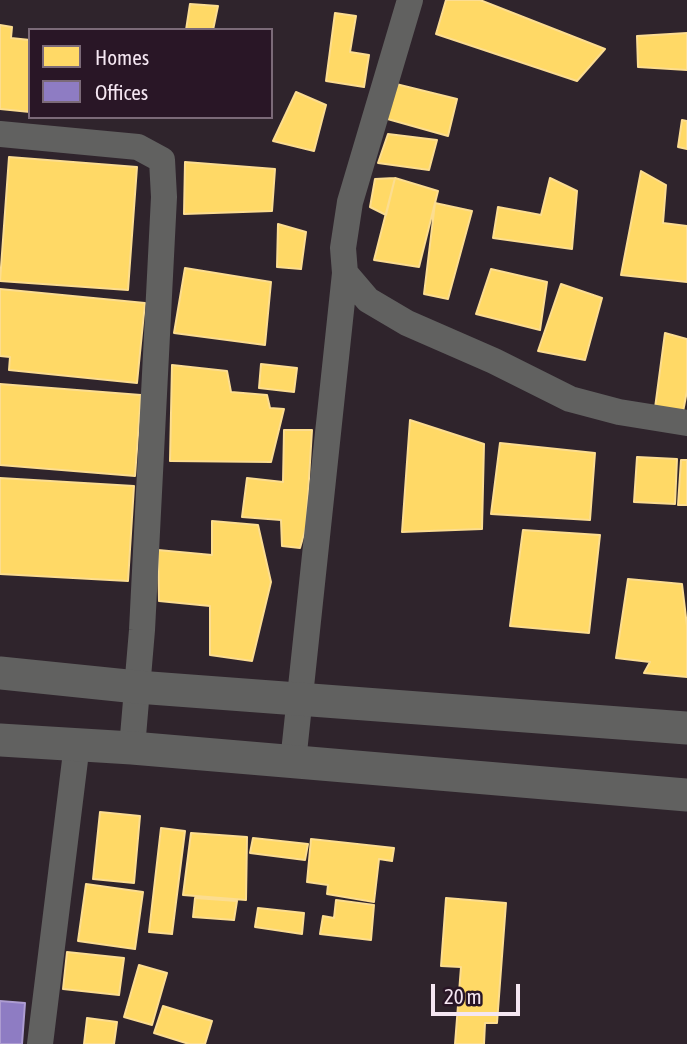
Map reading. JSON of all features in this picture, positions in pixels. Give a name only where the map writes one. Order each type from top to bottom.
[{"type":"street","points":[[293,762],[345,273],[343,248],[350,202],[410,0]]},
{"type":"street","points":[[0,134],[138,146],[162,160],[162,239],[142,630],[132,748]]},
{"type":"street","points":[[345,273],[368,300],[407,323],[494,361],[570,399],[619,412],[687,423]]},
{"type":"street","points":[[0,673],[137,687],[687,728]]},
{"type":"street","points":[[0,740],[132,748],[687,795]]},
{"type":"street","points":[[40,1044],[76,744]]},
{"type":"building: Homes","points":[[446,0],[480,0],[605,49],[577,81],[436,34]]},
{"type":"building: Homes","points":[[190,4],[218,6],[213,28],[186,28]]},
{"type":"building: Homes","points":[[335,13],[356,16],[350,52],[369,55],[364,87],[326,81]]},
{"type":"building: Homes","points":[[0,25],[12,27],[11,38],[28,40],[28,112],[0,109]]},
{"type":"building: Homes","points":[[687,33],[687,70],[638,67],[637,36]]},
{"type":"building: Homes","points":[[396,84],[457,99],[448,136],[384,118]]},
{"type":"building: Homes","points":[[296,92],[326,105],[314,151],[273,141]]},
{"type":"building: Homes","points":[[682,120],[687,121],[687,149],[678,147]]},
{"type":"building: Homes","points":[[388,134],[437,140],[429,170],[378,163]]},
{"type":"building: Homes","points":[[9,157],[137,167],[128,290],[0,281]]},
{"type":"building: Homes","points":[[185,162],[275,169],[272,211],[184,214]]},
{"type":"building: Homes","points":[[641,171],[666,185],[663,223],[687,226],[687,282],[621,275]]},
{"type":"building: Homes","points":[[395,178],[438,191],[419,267],[374,260]]},
{"type":"building: Homes","points":[[395,178],[386,215],[370,207],[375,179]]},
{"type":"building: Homes","points":[[550,178],[577,191],[572,249],[493,238],[498,207],[541,215]]},
{"type":"building: Homes","points":[[435,203],[472,211],[448,299],[424,294]]},
{"type":"building: Homes","points":[[278,224],[306,232],[301,269],[277,267]]},
{"type":"building: Homes","points":[[185,268],[271,282],[265,345],[174,333]]},
{"type":"building: Homes","points":[[491,269],[547,282],[540,330],[476,314]]},
{"type":"building: Homes","points":[[561,284],[602,298],[585,360],[538,351]]},
{"type":"building: Homes","points":[[0,289],[145,303],[137,383],[9,370],[10,357],[0,356]]},
{"type":"building: Homes","points":[[665,333],[687,339],[687,391],[683,412],[655,408]]},
{"type":"building: Homes","points":[[261,364],[297,368],[294,392],[259,388]]},
{"type":"building: Homes","points":[[172,365],[227,371],[231,392],[267,395],[270,408],[284,409],[271,462],[170,461]]},
{"type":"building: Homes","points":[[0,384],[141,395],[135,476],[0,465]]},
{"type":"building: Homes","points":[[410,420],[484,444],[482,529],[402,532]]},
{"type":"building: Homes","points":[[284,430],[312,430],[306,527],[300,548],[282,546],[281,520],[242,517],[247,478],[283,482]]},
{"type":"building: Homes","points":[[500,443],[595,453],[590,520],[491,514]]},
{"type":"building: Homes","points":[[637,457],[677,459],[675,504],[634,502]]},
{"type":"building: Homes","points":[[681,460],[687,460],[687,505],[678,505]]},
{"type":"building: Homes","points":[[0,478],[134,486],[128,581],[0,574]]},
{"type":"building: Homes","points":[[212,521],[258,525],[271,582],[252,661],[210,655],[210,606],[159,601],[158,550],[212,555]]},
{"type":"building: Homes","points":[[523,530],[600,535],[589,633],[510,626]]},
{"type":"building: Homes","points":[[628,579],[682,584],[687,626],[687,677],[644,673],[650,662],[616,658]]},
{"type":"building: Homes","points":[[100,812],[140,816],[134,883],[93,879]]},
{"type":"building: Homes","points":[[161,828],[185,831],[172,934],[149,932]]},
{"type":"building: Homes","points":[[191,833],[247,837],[246,900],[183,895]]},
{"type":"building: Homes","points":[[253,838],[308,844],[305,860],[250,853]]},
{"type":"building: Homes","points":[[311,839],[394,848],[392,861],[379,859],[374,902],[327,894],[328,885],[307,882]]},
{"type":"building: Homes","points":[[86,884],[143,892],[135,949],[78,941]]},
{"type":"building: Homes","points":[[195,898],[237,901],[234,920],[193,917]]},
{"type":"building: Homes","points":[[446,898],[506,903],[497,1023],[485,1023],[484,1044],[455,1044],[461,967],[441,966]]},
{"type":"building: Homes","points":[[336,900],[374,905],[371,940],[320,934],[323,916],[334,918]]},
{"type":"building: Homes","points":[[258,908],[304,913],[302,934],[255,927]]},
{"type":"building: Homes","points":[[67,952],[124,958],[119,995],[63,989]]},
{"type":"building: Homes","points":[[139,965],[167,973],[152,1025],[124,1017]]},
{"type":"building: Homes","points":[[163,1006],[212,1021],[205,1044],[189,1044],[154,1033]]},
{"type":"building: Homes","points":[[87,1018],[117,1022],[114,1044],[84,1044]]},
{"type":"building: Offices","points":[[0,1001],[25,1003],[22,1044],[0,1044]]}]
